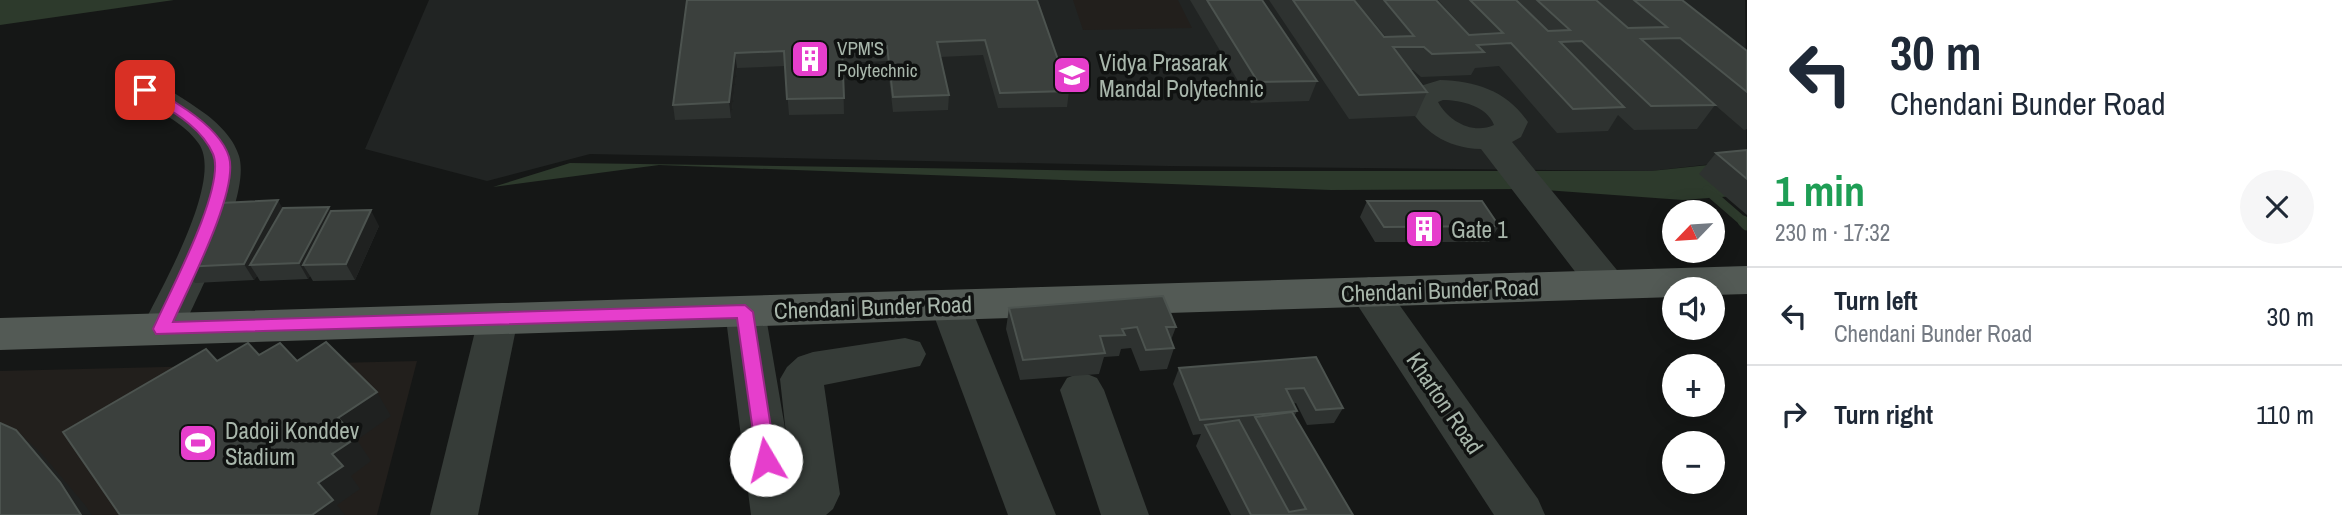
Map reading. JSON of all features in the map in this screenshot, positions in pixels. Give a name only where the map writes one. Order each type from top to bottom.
[{"type":"main road","name":"Chendani Bunder Road","points":[[0,334],[1747,280]]},
{"type":"street","points":[[145,90],[195,121],[212,139],[222,157],[224,176],[217,202],[162,329]]},
{"type":"street","points":[[1491,139],[1607,285]]},
{"type":"street","name":"Kharton Road","points":[[1369,292],[1521,515]]},
{"type":"street","points":[[950,305],[1032,515]]},
{"type":"street","points":[[745,312],[774,512],[806,502],[816,494],[802,379],[813,369],[905,354]]},
{"type":"street","points":[[454,515],[498,319]]},
{"type":"street","points":[[1082,390],[1125,515]]},
{"type":"shaded area","points":[[0,0],[174,0],[0,25]]},
{"type":"shaded area","name":"Vidya Prasarak Mandal Polytechnic","points":[[429,0],[1745,0],[1747,160],[1651,171],[1168,166],[590,154],[487,181],[365,149]]},
{"type":"shaded area","points":[[1073,0],[1178,0],[1192,28],[1083,30]]},
{"type":"shaded area","points":[[1747,161],[1747,195],[1683,200],[1531,189],[1331,190],[659,165],[493,187],[570,163],[1111,171],[1651,171]]},
{"type":"shaded area","name":"Dadoji Konddev Stadium","points":[[417,361],[377,515],[0,515],[0,371]]},
{"type":"building","name":"VPM'S Polytechnic","points":[[687,0],[1037,0],[1069,91],[1000,93],[985,40],[937,42],[949,95],[893,97],[887,46],[842,47],[844,98],[787,99],[784,51],[735,53],[729,102],[673,105]]},
{"type":"building","points":[[1207,0],[1262,0],[1317,81],[1258,82]]},
{"type":"building","points":[[1293,0],[1354,0],[1384,37],[1414,36],[1384,0],[1436,0],[1469,35],[1503,33],[1470,0],[1516,0],[1548,31],[1570,30],[1537,0],[1596,0],[1628,28],[1667,27],[1634,0],[1682,0],[1747,51],[1747,92],[1680,38],[1641,39],[1715,105],[1651,106],[1582,41],[1560,42],[1624,107],[1573,109],[1511,43],[1477,45],[1484,52],[1432,54],[1424,47],[1393,47],[1427,92],[1359,95]]},
{"type":"building","points":[[1747,150],[1747,179],[1716,153]]},
{"type":"building","points":[[278,200],[244,264],[183,267],[221,203]]},
{"type":"building","points":[[1367,201],[1482,201],[1499,226],[1384,227]]},
{"type":"building","points":[[329,207],[299,263],[250,265],[283,208]]},
{"type":"building","points":[[371,210],[346,264],[303,265],[331,211]]},
{"type":"building","points":[[1163,296],[1176,327],[1166,327],[1174,348],[1146,350],[1137,327],[1122,329],[1125,335],[1100,336],[1105,353],[1023,360],[1009,308]]},
{"type":"building","name":"Dadoji Konddev Stadium","points":[[326,342],[377,392],[338,418],[356,438],[332,454],[343,466],[318,483],[333,500],[312,515],[120,515],[63,432],[206,349],[217,361],[248,343],[259,355],[280,343],[297,361]]},
{"type":"building","points":[[1316,357],[1343,408],[1316,410],[1304,388],[1286,389],[1297,411],[1200,420],[1179,368]]},
{"type":"building","points":[[1292,412],[1353,515],[1251,515],[1205,425],[1239,420],[1289,512],[1306,509],[1255,417]]},
{"type":"building","points":[[0,423],[16,430],[60,482],[81,515],[0,515]]},
{"type":"waterway","points":[[1707,190],[1745,223]]},
{"type":"place","name":"VPM'S Polytechnic","points":[[810,59]]},
{"type":"place","name":"Vidya Prasarak Mandal Polytechnic","points":[[1072,75]]},
{"type":"place","name":"Gate 1","points":[[1424,229]]},
{"type":"place","name":"Dadoji Konddev Stadium","points":[[198,443]]},
{"type":"route","points":[[145,90],[195,121],[212,139],[222,157],[224,176],[217,202],[162,329],[745,312],[766,460]]}]
